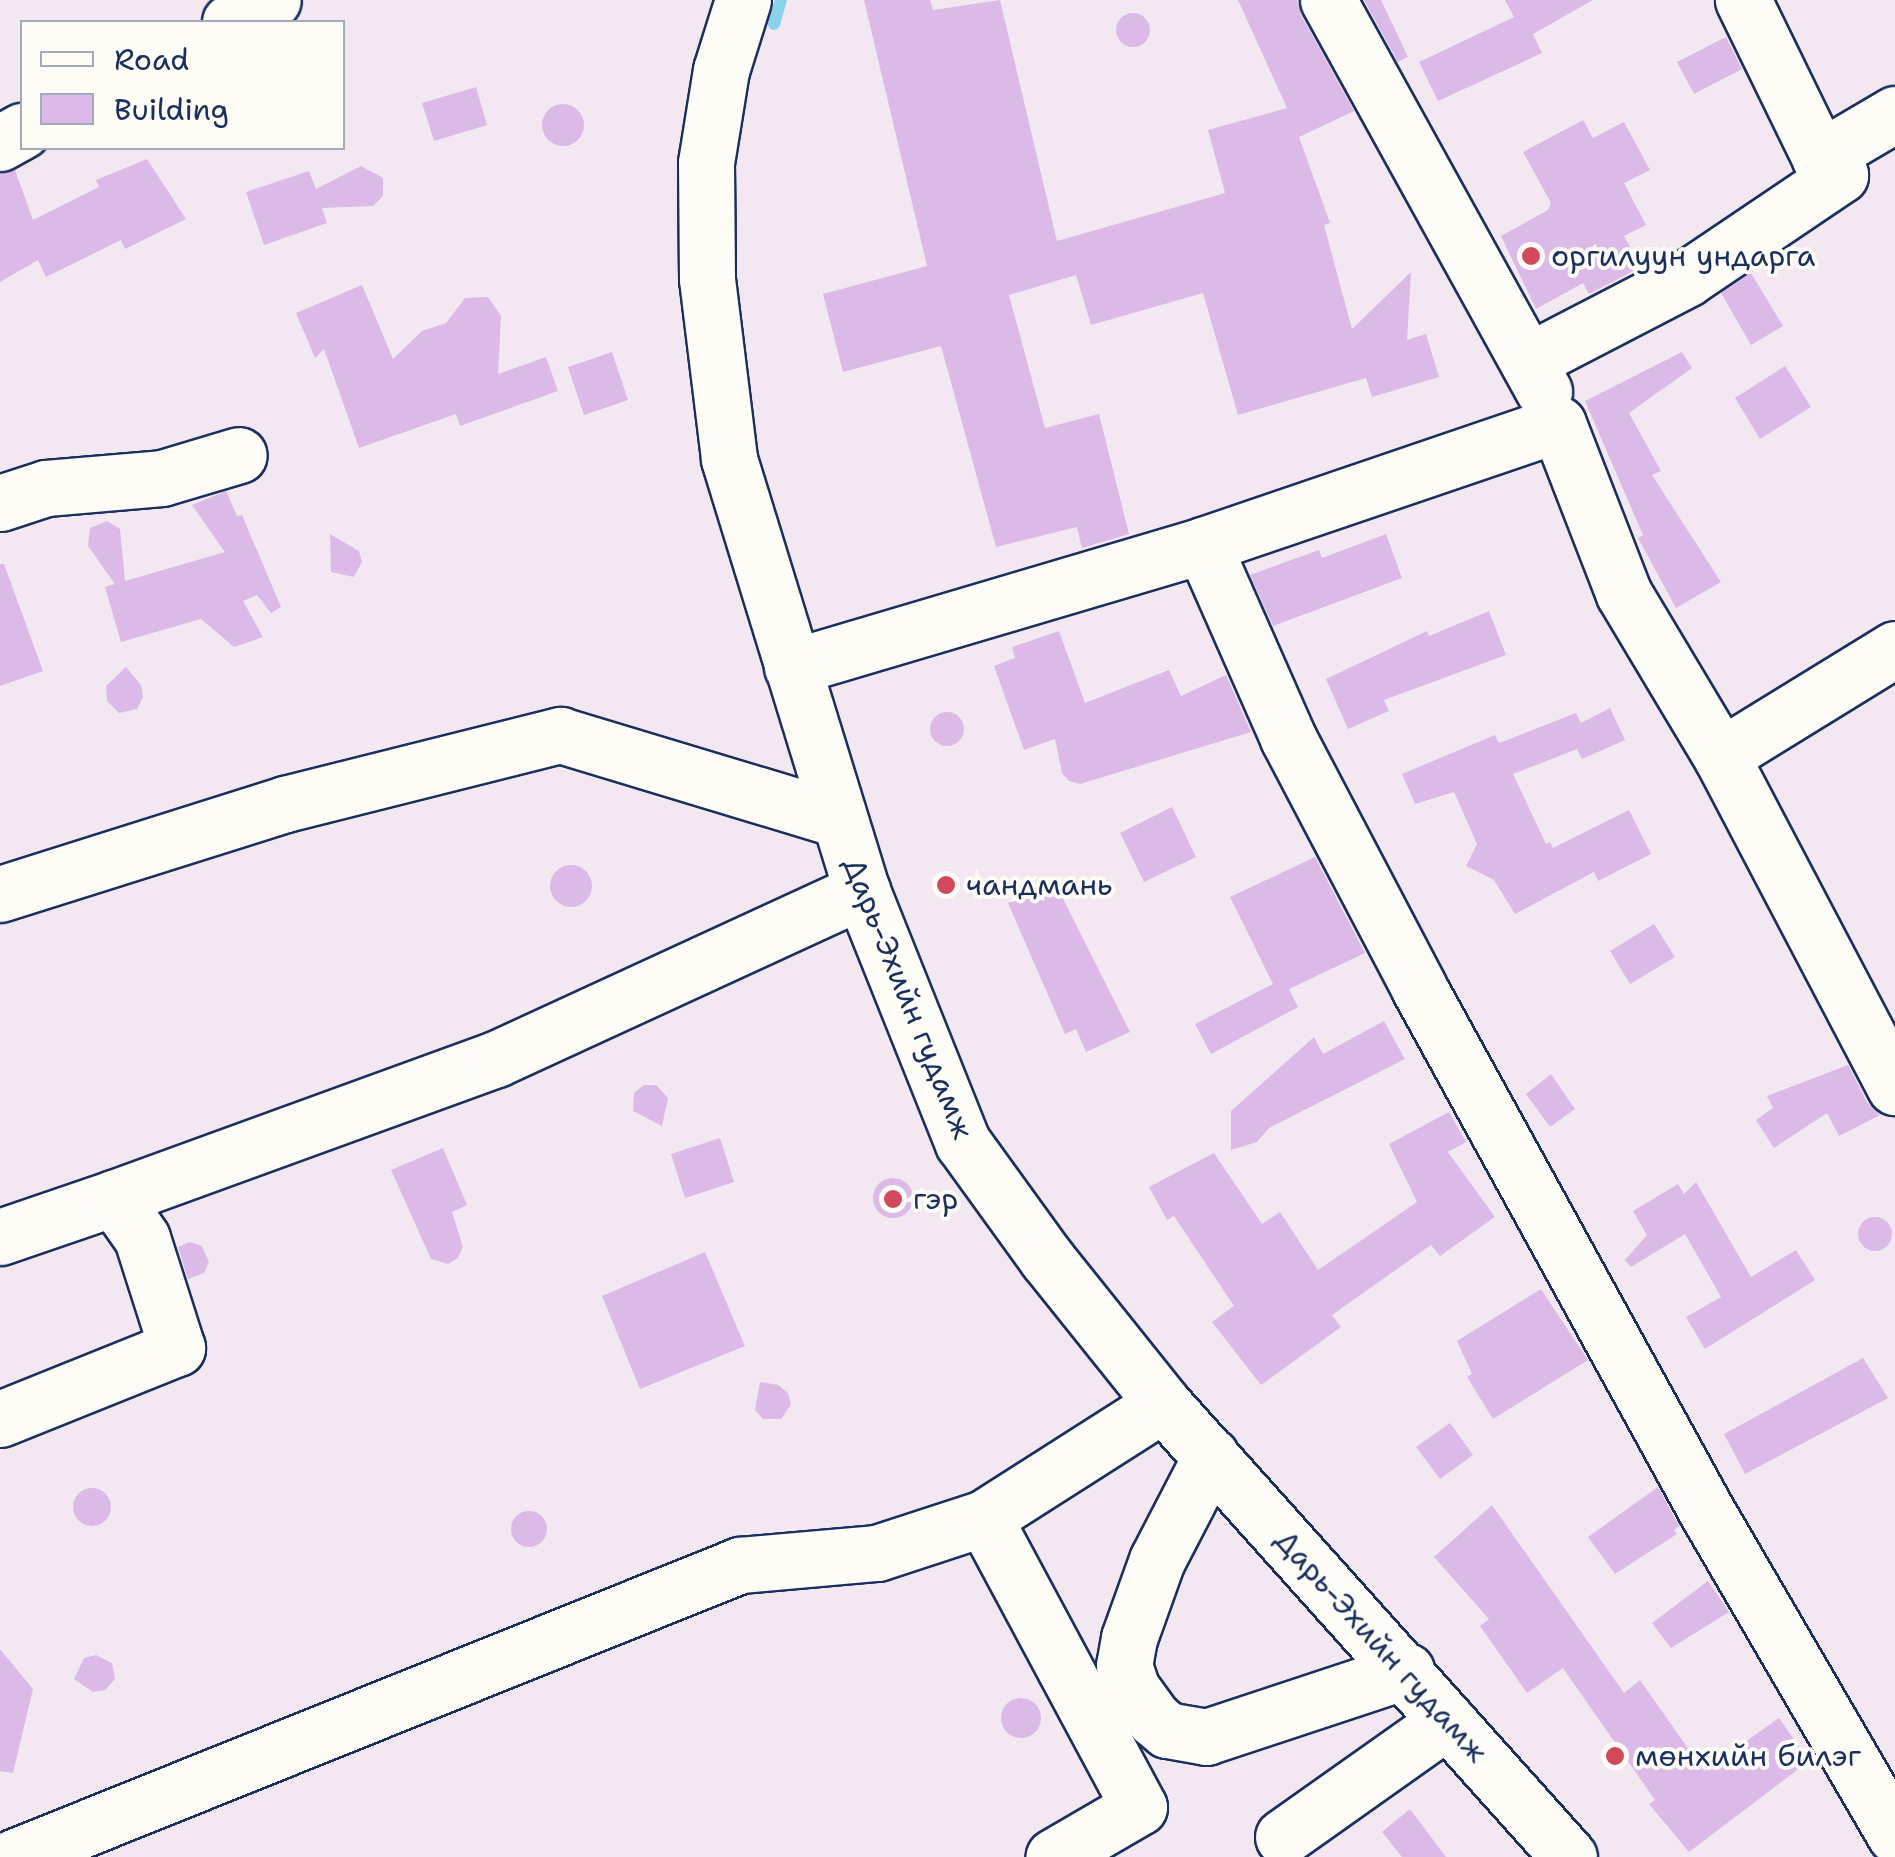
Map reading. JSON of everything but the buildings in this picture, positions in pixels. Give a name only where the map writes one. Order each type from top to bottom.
[{"type":"street","points":[[234,20],[274,0]]},
{"type":"street","name":"Дарь-Эхийн гудамж","points":[[743,0],[721,70],[706,163],[707,279],[729,459],[862,891],[963,1143],[1163,1404],[1569,1857]]},
{"type":"street","points":[[1328,0],[1530,360],[1624,594],[1720,756],[1895,1087]]},
{"type":"street","points":[[1530,360],[1686,279],[1840,175],[1820,158],[1743,0]]},
{"type":"street","points":[[1820,158],[1895,114]]},
{"type":"street","points":[[792,666],[1203,545],[1558,424]]},
{"type":"street","points":[[0,503],[46,488],[162,478],[240,455]]},
{"type":"street","points":[[1203,545],[1288,738],[1419,988],[1706,1512],[1895,1835]]},
{"type":"street","points":[[1720,756],[1895,649]]},
{"type":"street","points":[[0,894],[285,804],[560,735],[838,819]]},
{"type":"street","points":[[0,1237],[496,1059],[862,891]]},
{"type":"street","points":[[0,1420],[178,1348],[142,1238],[114,1198]]},
{"type":"street","points":[[14,1857],[740,1565],[876,1552],[984,1518],[1163,1404]]},
{"type":"street","points":[[1210,1456],[1157,1560],[1124,1665],[1132,1689],[1154,1719],[1167,1730],[1206,1737],[1406,1671]]},
{"type":"street","points":[[984,1518],[1139,1808],[1053,1857]]},
{"type":"street","points":[[1283,1838],[1447,1721]]},
{"type":"waterway","points":[[774,24],[781,0]]},
{"type":"place","name":"оргилуун ундарга","points":[[1531,256]]},
{"type":"place","name":"чандмань","points":[[946,885]]},
{"type":"place","name":"гэр","points":[[893,1199]]},
{"type":"place","name":"мөнхийн билэг","points":[[1615,1756]]}]
